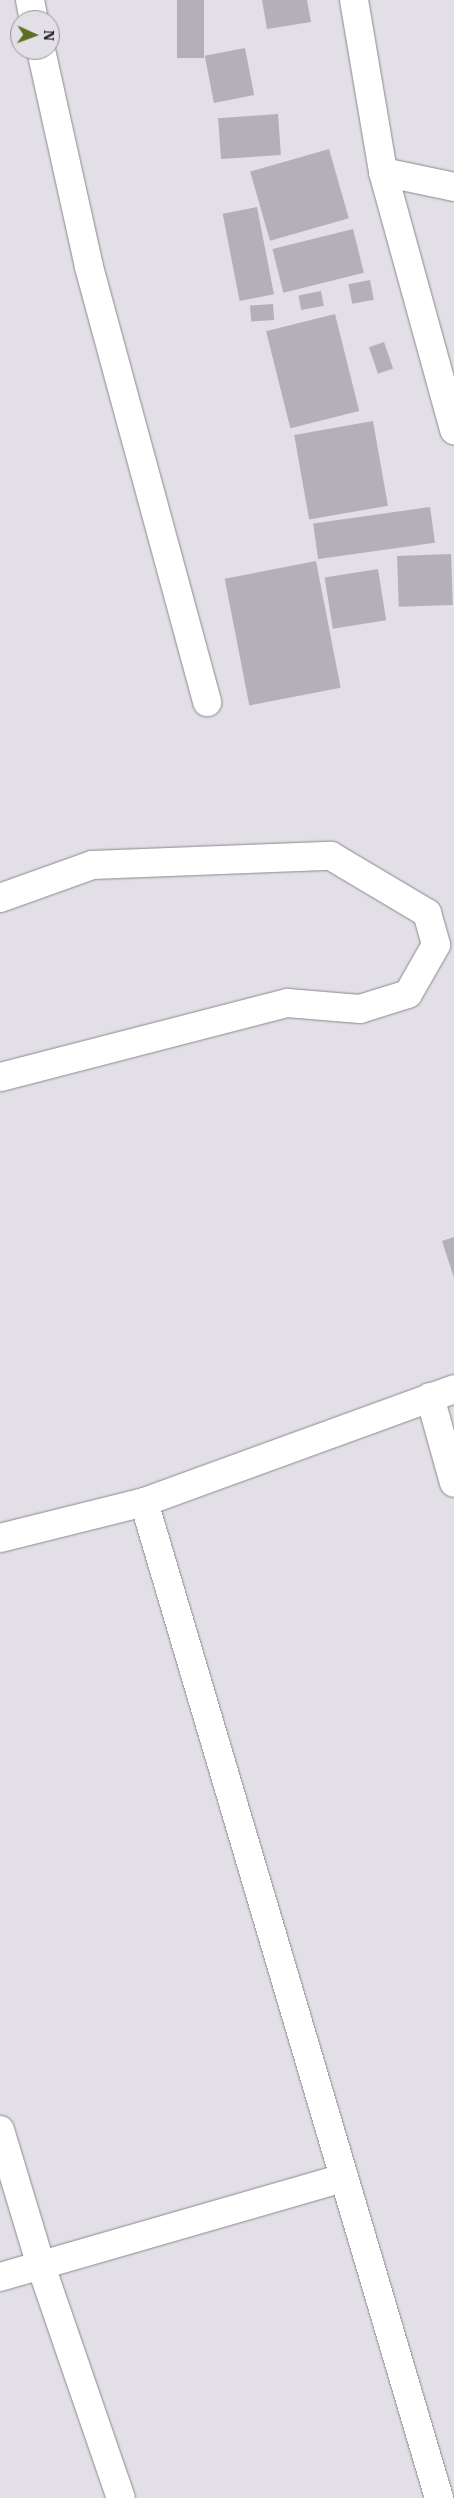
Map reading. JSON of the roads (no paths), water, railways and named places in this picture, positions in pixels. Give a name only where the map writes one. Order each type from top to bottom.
[{"type":"street","points":[[354,0],[383,172],[454,430]]},
{"type":"street","points":[[43,60],[89,267],[207,702]]},
{"type":"street","points":[[383,172],[454,187]]},
{"type":"street","points":[[0,898],[92,865],[331,856],[428,913],[436,945],[408,994],[360,1009],[287,1004],[0,1077]]},
{"type":"street","points":[[0,1538],[144,1502],[442,1393],[454,1483]]},
{"type":"street","points":[[144,1502],[439,2498]]},
{"type":"street","points":[[0,2130],[41,2266],[121,2498]]},
{"type":"street","points":[[0,2277],[344,2178]]}]
